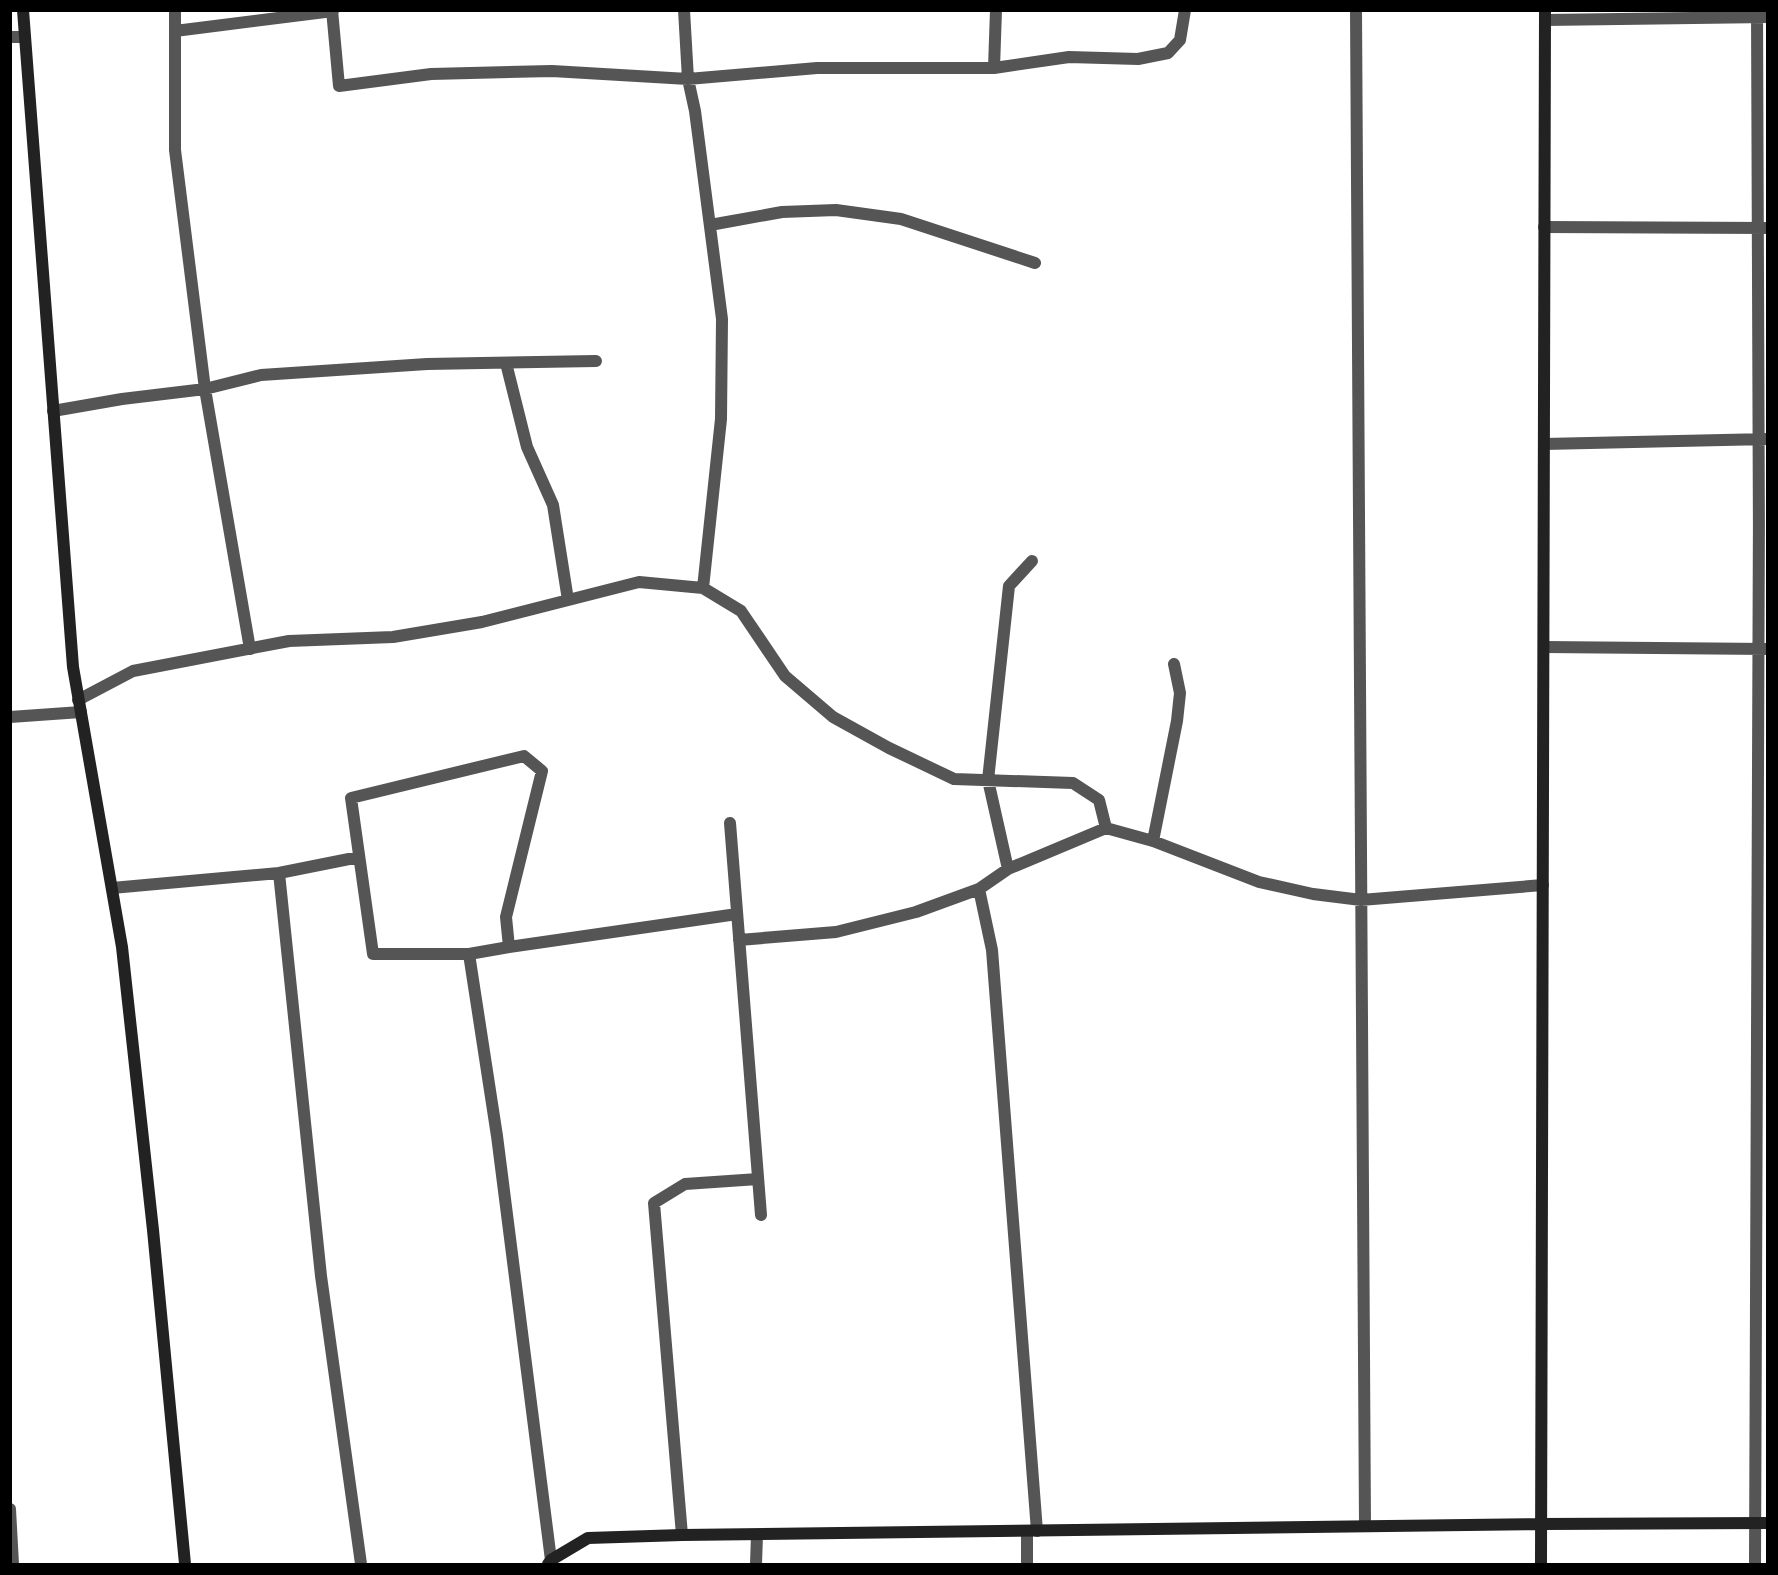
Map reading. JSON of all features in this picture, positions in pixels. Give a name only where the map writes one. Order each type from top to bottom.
[{"type":"street","points":[[22,10],[73,667],[122,947],[154,1242],[185,1564]]},
{"type":"street","points":[[175,10],[175,150],[205,389],[250,649]]},
{"type":"street","points":[[684,10],[688,79],[695,111],[722,319],[721,419],[703,588]]},
{"type":"street","points":[[994,68],[996,10]]},
{"type":"street","points":[[175,31],[333,11],[339,86],[431,74],[552,71],[688,79],[817,68],[994,68],[1069,57],[1138,59],[1168,53],[1180,40],[1185,10]]},
{"type":"street","points":[[1356,10],[1365,1526]]},
{"type":"street","points":[[1541,1564],[1545,15],[1761,15],[1763,1066],[1761,1523],[1755,1564]]},
{"type":"street","points":[[10,37],[25,37]]},
{"type":"street","points":[[710,225],[782,212],[836,210],[901,219],[1035,263]]},
{"type":"street","points":[[1544,227],[1763,228]]},
{"type":"street","points":[[53,411],[122,399],[205,389],[261,375],[427,364],[596,361]]},
{"type":"street","points":[[506,363],[527,447],[553,505],[568,600]]},
{"type":"street","points":[[1544,444],[1763,439]]},
{"type":"street","points":[[1008,869],[988,780],[1010,586],[1032,561]]},
{"type":"street","points":[[10,717],[80,706],[133,671],[289,641],[393,637],[482,622],[639,582],[703,588],[741,611],[785,676],[833,717],[889,748],[954,779],[1073,783],[1099,800],[1106,828]]},
{"type":"street","points":[[1544,647],[1763,649]]},
{"type":"street","points":[[1153,841],[1177,721],[1180,693],[1174,664]]},
{"type":"street","points":[[509,946],[506,917],[542,771],[524,756],[351,798],[373,954],[469,954],[509,946],[737,914]]},
{"type":"street","points":[[730,823],[761,1215]]},
{"type":"street","points":[[739,940],[836,932],[916,912],[979,889],[1008,869],[1106,828],[1153,841],[1259,882],[1313,894],[1361,900],[1543,885]]},
{"type":"street","points":[[112,888],[279,873],[360,857]]},
{"type":"street","points":[[279,873],[321,1276],[361,1564]]},
{"type":"street","points":[[979,889],[992,950],[1032,1532],[1027,1564]]},
{"type":"street","points":[[469,954],[496,1136],[549,1562],[588,1538],[1365,1526],[1761,1523]]},
{"type":"street","points":[[682,1535],[654,1203],[685,1184],[758,1179]]},
{"type":"street","points":[[10,1509],[13,1564]]},
{"type":"street","points":[[756,1564],[757,1535]]}]
